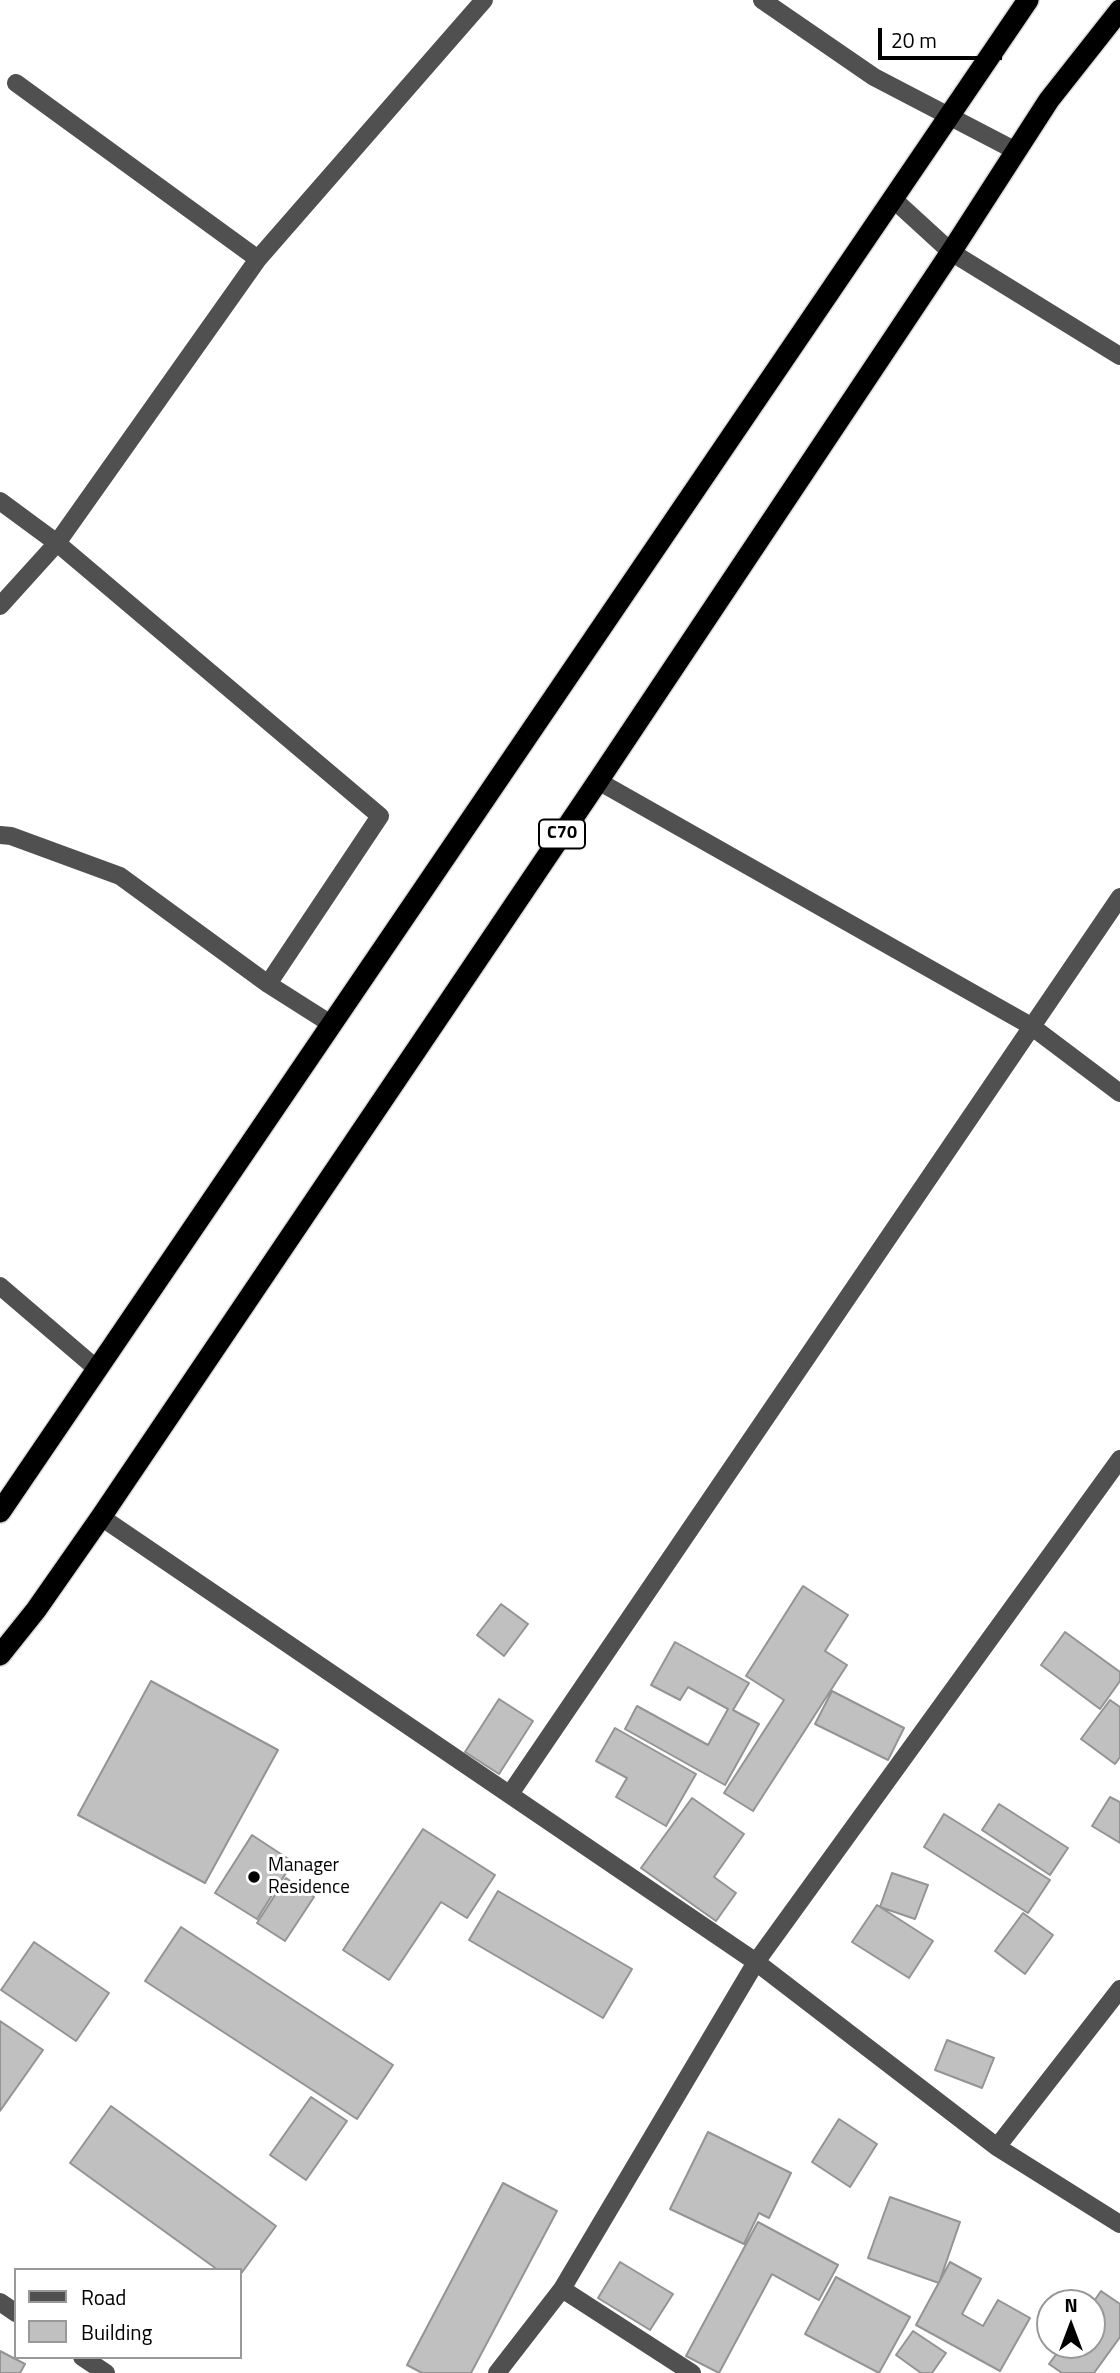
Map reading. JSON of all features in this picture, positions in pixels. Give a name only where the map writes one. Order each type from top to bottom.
[{"type":"highway","points":[[0,1512],[1028,0]]},
{"type":"highway","name":"C70","points":[[0,1655],[36,1610],[101,1517],[598,781],[951,252],[1049,100],[1120,10]]},
{"type":"street","points":[[0,606],[57,543],[258,259],[484,0]]},
{"type":"street","points":[[762,0],[874,77],[1016,151]]},
{"type":"street","points":[[16,83],[258,259]]},
{"type":"street","points":[[892,198],[951,252],[1120,356]]},
{"type":"street","points":[[0,501],[57,543],[380,816],[268,984]]},
{"type":"street","points":[[598,781],[1031,1027],[1120,1093]]},
{"type":"street","points":[[0,835],[11,836],[120,876],[268,984],[331,1024]]},
{"type":"street","points":[[510,1794],[1120,897]]},
{"type":"street","points":[[0,1286],[97,1369]]},
{"type":"street","points":[[497,2373],[562,2289],[756,1962],[1120,1459]]},
{"type":"street","points":[[101,1517],[756,1962],[997,2147],[1120,2224]]},
{"type":"street","points":[[997,2147],[1120,1989]]},
{"type":"street","points":[[562,2289],[692,2373]]},
{"type":"street","points":[[85,2359],[106,2373]]},
{"type":"building","points":[[803,1586],[848,1615],[825,1651],[847,1665],[753,1811],[724,1793],[784,1700],[746,1676]]},
{"type":"building","points":[[501,1604],[528,1624],[504,1656],[477,1635]]},
{"type":"building","points":[[1065,1632],[1120,1672],[1120,1681],[1100,1709],[1041,1665]]},
{"type":"building","points":[[675,1642],[749,1683],[733,1710],[759,1724],[725,1785],[625,1729],[637,1706],[708,1745],[728,1709],[688,1687],[680,1700],[651,1685]]},
{"type":"building","points":[[151,1681],[278,1750],[205,1883],[78,1815]]},
{"type":"building","points":[[832,1691],[904,1728],[888,1760],[815,1724]]},
{"type":"building","points":[[499,1699],[533,1721],[499,1774],[465,1752]]},
{"type":"building","points":[[1110,1700],[1120,1707],[1120,1757],[1115,1764],[1081,1739]]},
{"type":"building","points":[[615,1728],[696,1774],[666,1826],[616,1797],[627,1778],[596,1761]]},
{"type":"building","points":[[1110,1797],[1120,1802],[1120,1843],[1092,1826]]},
{"type":"building","points":[[692,1798],[744,1834],[714,1877],[736,1893],[716,1921],[641,1868]]},
{"type":"building","points":[[999,1804],[1068,1848],[1050,1875],[982,1830]]},
{"type":"building","points":[[944,1814],[1050,1880],[1028,1913],[924,1847]]},
{"type":"building","points":[[423,1829],[495,1875],[467,1918],[441,1902],[389,1980],[343,1950]]},
{"type":"building","name":"Manager Residence","points":[[252,1835],[293,1862],[257,1919],[215,1893]]},
{"type":"building","points":[[892,1873],[928,1885],[915,1919],[880,1907]]},
{"type":"building","points":[[286,1878],[314,1897],[285,1941],[257,1923]]},
{"type":"building","points":[[498,1891],[632,1969],[603,2018],[469,1940]]},
{"type":"building","points":[[877,1905],[933,1941],[909,1978],[852,1942]]},
{"type":"building","points":[[1023,1913],[1053,1935],[1025,1974],[995,1951]]},
{"type":"building","points":[[181,1927],[393,2065],[357,2119],[145,1981]]},
{"type":"building","points":[[34,1942],[109,1993],[76,2041],[1,1990]]},
{"type":"building","points":[[0,2021],[43,2050],[0,2111]]},
{"type":"building","points":[[947,2040],[994,2058],[982,2088],[935,2070]]},
{"type":"building","points":[[311,2097],[347,2121],[306,2180],[270,2155]]},
{"type":"building","points":[[111,2106],[276,2226],[242,2272],[242,2268],[215,2268],[70,2163]]},
{"type":"building","points":[[839,2119],[877,2144],[850,2187],[812,2162]]},
{"type":"building","points":[[708,2132],[791,2173],[769,2218],[759,2213],[744,2244],[670,2209]]},
{"type":"building","points":[[503,2183],[557,2211],[471,2373],[422,2373],[407,2365]]},
{"type":"building","points":[[890,2197],[960,2222],[939,2283],[868,2258]]},
{"type":"building","points":[[758,2222],[838,2265],[819,2300],[772,2274],[719,2373],[686,2356]]},
{"type":"building","points":[[620,2262],[673,2294],[650,2330],[598,2298]]},
{"type":"building","points":[[950,2262],[981,2279],[962,2314],[983,2326],[998,2300],[1030,2318],[1000,2371],[916,2325]]},
{"type":"building","points":[[836,2277],[910,2317],[879,2373],[805,2334]]},
{"type":"building","points":[[1106,2294],[1120,2304],[1120,2337],[1106,2356]]},
{"type":"building","points":[[913,2331],[946,2353],[932,2373],[921,2373],[896,2355]]},
{"type":"building","points":[[0,2351],[25,2364],[20,2373],[0,2373]]},
{"type":"building","points":[[1053,2359],[1104,2359],[1094,2373],[1062,2373],[1049,2364]]},
{"type":"place","name":"Manager Residence","points":[[254,1877]]}]
